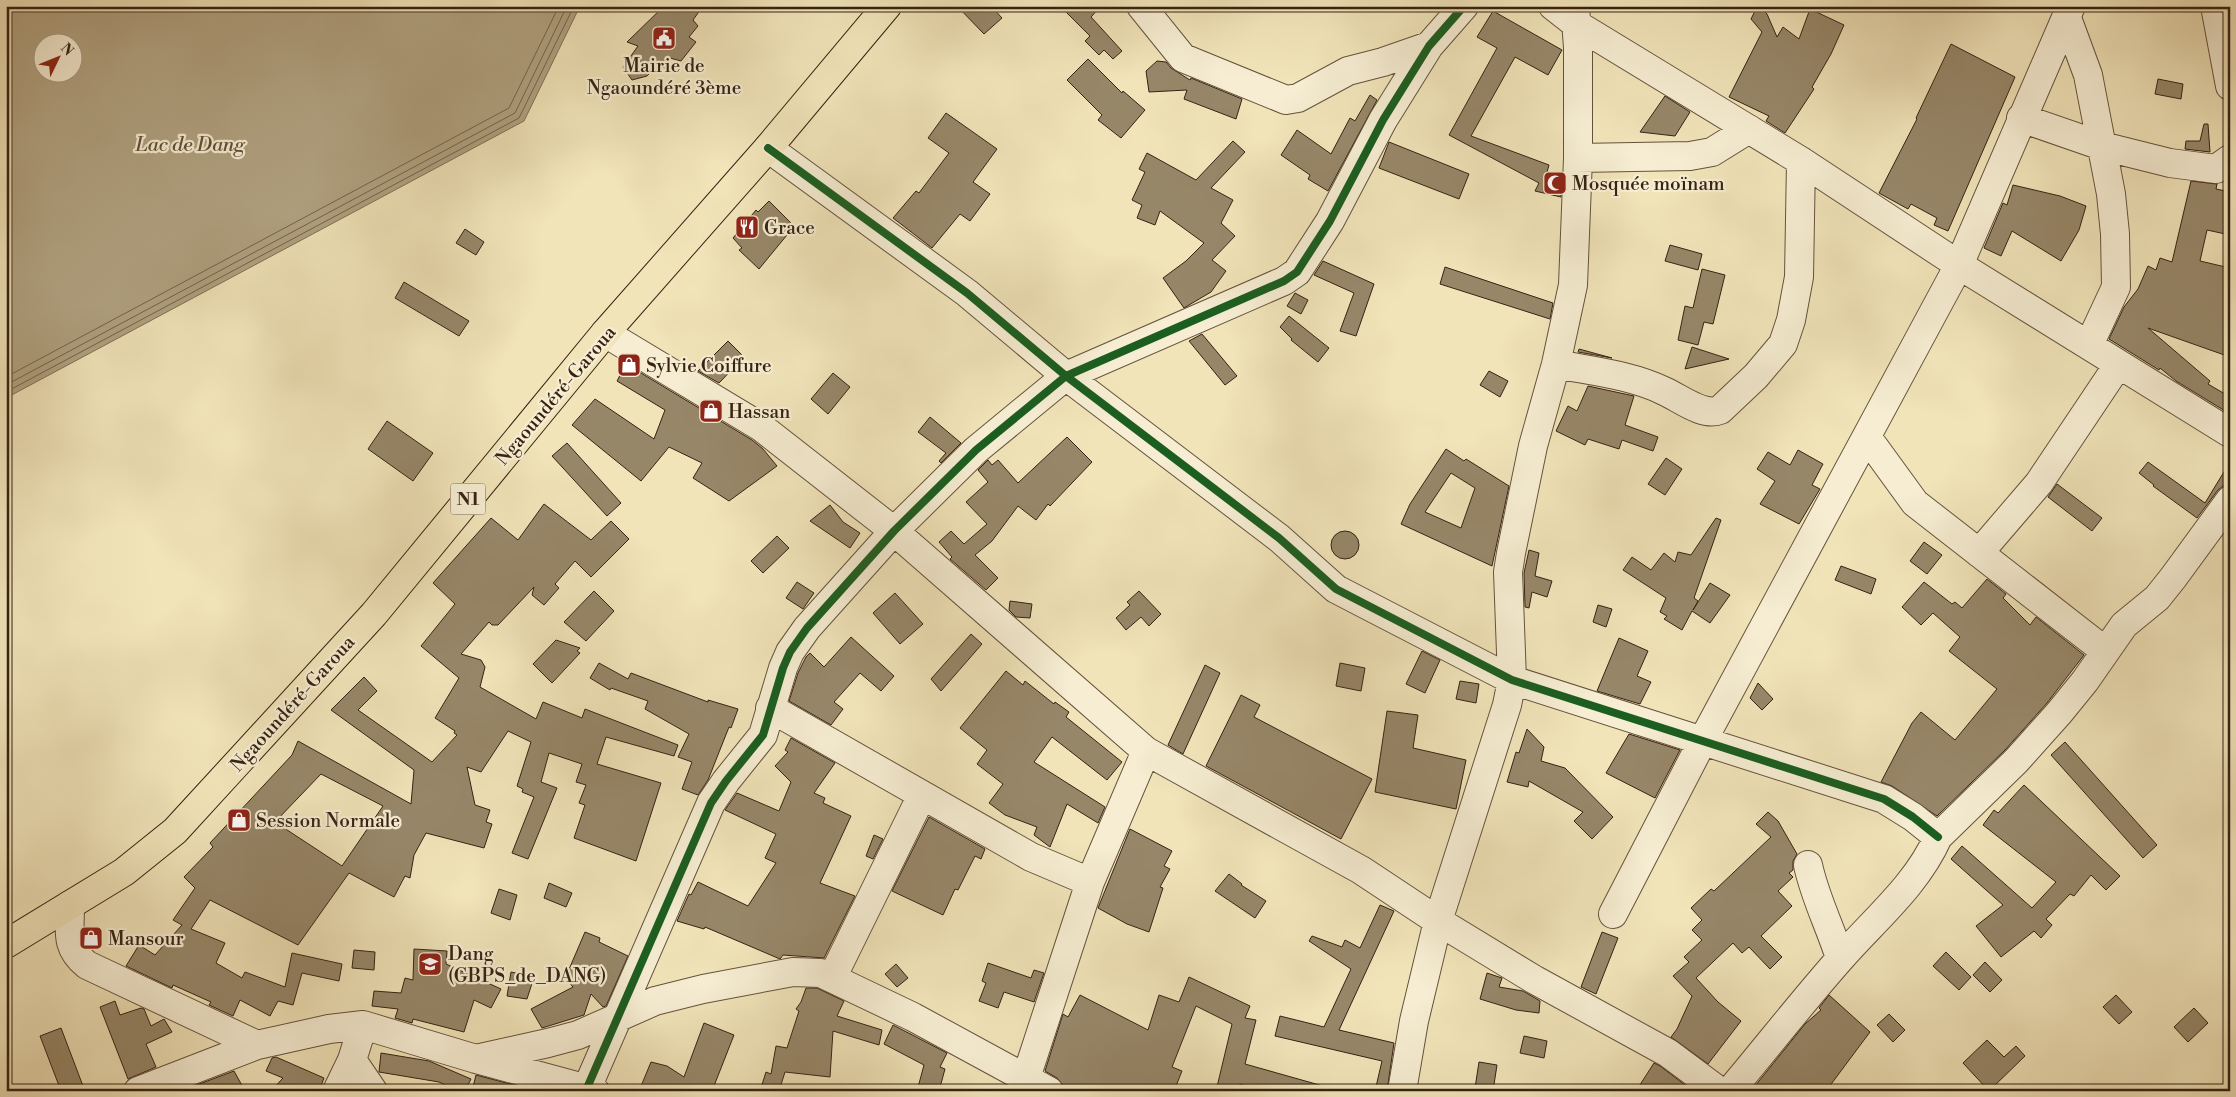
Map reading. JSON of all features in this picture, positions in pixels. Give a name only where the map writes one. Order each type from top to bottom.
[{"type":"highway","name":"Ngaoundéré-Garoua","points":[[6,944],[124,872],[175,831],[374,614],[605,333],[768,148],[887,6]]},
{"type":"street","points":[[1141,6],[1183,58],[1286,100],[1298,98],[1348,71],[1383,62],[1429,46]]},
{"type":"street","points":[[138,1091],[257,1045],[329,1029],[363,1025],[476,1059],[591,1089],[616,1018],[711,804],[726,781],[763,735],[770,708],[790,652],[808,628],[894,531],[976,450],[1066,376],[1292,277],[1330,221],[1383,120],[1429,46],[1464,6]]},
{"type":"street","points":[[1552,6],[1576,15],[1959,265],[2230,433]]},
{"type":"street","points":[[2215,6],[2230,86]]},
{"type":"street","points":[[1613,914],[1703,740],[1959,265],[2021,118],[2069,12]]},
{"type":"street","points":[[2069,12],[2088,75],[2111,194],[2117,277],[2112,297],[2088,345]]},
{"type":"street","points":[[1402,1091],[1414,1021],[1438,921],[1507,706],[1512,680],[1510,562],[1533,446],[1556,364],[1573,285],[1578,158],[1578,48],[1576,15]]},
{"type":"street","points":[[2021,118],[2102,146],[2170,163],[2216,169],[2230,159]]},
{"type":"street","points":[[1578,158],[1690,156],[1712,152],[1749,129]]},
{"type":"street","points":[[768,148],[967,293],[1066,376],[1258,520],[1336,589],[1512,680],[1703,740],[1884,800],[1913,816],[1938,837]]},
{"type":"street","points":[[1556,364],[1634,381],[1662,390],[1705,411],[1713,413],[1720,410],[1756,376],[1782,344],[1791,320],[1799,276],[1801,161]]},
{"type":"street","points":[[605,333],[761,428],[894,531],[1146,750],[1361,870],[1438,921],[1535,980],[1668,1053],[1719,1091]]},
{"type":"street","points":[[1979,553],[2039,483],[2118,365]]},
{"type":"street","points":[[1866,437],[1915,503],[2105,651]]},
{"type":"street","points":[[1730,1091],[1840,958],[1901,894],[1931,853],[1938,837],[2016,761],[2085,681],[2124,625],[2157,598],[2230,500]]},
{"type":"street","points":[[770,708],[1031,857],[1090,882]]},
{"type":"street","points":[[476,1059],[578,1035],[655,1001],[703,988],[793,972],[821,973],[913,1017],[1037,1084],[1090,882],[1146,750]]},
{"type":"street","points":[[832,978],[922,795]]},
{"type":"street","points":[[1808,865],[1814,890],[1834,936],[1840,958]]},
{"type":"street","points":[[70,905],[71,948],[77,957],[87,965],[257,1045]]},
{"type":"street","points":[[337,1091],[352,1060],[363,1025]]},
{"type":"street","points":[[352,1060],[373,1091]]},
{"type":"water","name":"Lac de Dang","points":[[6,6],[580,6],[524,121],[6,398]]},
{"type":"building","points":[[664,6],[703,6],[693,20],[698,26],[689,37],[696,42],[681,61],[670,58],[666,69],[659,64],[647,76],[632,80],[623,67],[638,46],[627,42]]},
{"type":"building","points":[[957,6],[991,6],[1002,18],[984,34]]},
{"type":"building","points":[[1060,6],[1101,6],[1091,17],[1122,51],[1113,59],[1104,50],[1099,55],[1085,41],[1090,36]]},
{"type":"building","points":[[1810,9],[1844,25],[1831,54],[1812,87],[1814,89],[1785,133],[1766,121],[1769,116],[1729,97],[1762,32],[1751,19],[1755,11],[1764,11],[1767,14],[1777,37],[1783,27],[1799,39]]},
{"type":"building","points":[[1493,11],[1562,50],[1548,75],[1515,57],[1471,136],[1549,165],[1547,172],[1562,176],[1561,197],[1535,191],[1539,183],[1449,135],[1497,48],[1477,37]]},
{"type":"building","points":[[1951,44],[2015,77],[1948,231],[1934,225],[1937,218],[1911,204],[1908,209],[1879,193],[1917,119]]},
{"type":"building","points":[[1088,59],[1122,93],[1123,91],[1145,110],[1121,138],[1098,120],[1102,115],[1067,80]]},
{"type":"building","points":[[1157,61],[1166,62],[1171,68],[1190,80],[1191,78],[1242,99],[1236,119],[1184,99],[1187,90],[1149,92],[1146,71]]},
{"type":"building","points":[[2158,79],[2183,84],[2181,99],[2155,94]]},
{"type":"building","points":[[1370,95],[1377,100],[1328,191],[1308,179],[1310,175],[1281,155],[1297,130],[1331,154],[1350,118],[1355,121]]},
{"type":"building","points":[[1665,96],[1690,112],[1675,136],[1640,132]]},
{"type":"building","points":[[946,113],[997,149],[973,182],[990,194],[970,221],[960,214],[932,248],[893,218],[916,191],[919,193],[949,153],[928,138]]},
{"type":"building","points":[[2204,124],[2208,124],[2210,152],[2185,149],[2186,141],[2200,141]]},
{"type":"building","points":[[1233,141],[1245,152],[1211,188],[1233,200],[1221,223],[1235,236],[1212,260],[1226,271],[1211,292],[1184,308],[1163,278],[1186,261],[1204,243],[1160,211],[1155,225],[1137,218],[1142,205],[1132,200],[1145,172],[1139,169],[1147,153],[1196,180]]},
{"type":"building","points":[[1389,142],[1469,174],[1459,199],[1379,168]]},
{"type":"building","points":[[2191,181],[2217,184],[2216,189],[2230,192],[2230,235],[2207,230],[2200,261],[2230,268],[2230,357],[2148,328],[2210,381],[2208,384],[2230,397],[2230,414],[2176,381],[2160,368],[2159,370],[2109,339],[2124,307],[2138,289],[2148,266],[2156,270],[2160,258],[2172,262]]},
{"type":"building","points":[[2013,185],[2060,196],[2086,206],[2079,230],[2061,261],[2012,231],[2001,256],[1984,248],[2003,203],[2007,205]]},
{"type":"building","points":[[769,201],[792,224],[784,232],[787,235],[759,269],[739,250],[742,248],[733,238],[756,210],[758,212]]},
{"type":"building","points":[[465,229],[484,242],[476,255],[456,243]]},
{"type":"building","points":[[1670,245],[1702,254],[1698,270],[1665,261]]},
{"type":"building","points":[[1323,261],[1374,284],[1356,336],[1340,331],[1354,293],[1314,275]]},
{"type":"building","points":[[1445,267],[1553,303],[1550,319],[1440,284]]},
{"type":"building","points":[[1702,269],[1725,275],[1713,324],[1704,322],[1698,345],[1678,340],[1685,306],[1693,308]]},
{"type":"building","points":[[404,282],[469,321],[459,336],[395,298]]},
{"type":"building","points":[[1295,293],[1308,300],[1301,314],[1287,306]]},
{"type":"building","points":[[1289,316],[1329,348],[1318,362],[1291,340],[1280,327]]},
{"type":"building","points":[[1202,334],[1237,376],[1225,385],[1189,341]]},
{"type":"building","points":[[728,341],[744,357],[719,383],[698,371]]},
{"type":"building","points":[[1692,347],[1729,359],[1685,369]]},
{"type":"building","points":[[1579,349],[1612,358],[1578,352]]},
{"type":"building","points":[[626,364],[752,440],[763,449],[777,466],[729,501],[693,478],[702,463],[669,447],[641,481],[572,425],[595,399],[654,439],[665,410],[617,381]]},
{"type":"building","points":[[1489,371],[1508,381],[1500,397],[1480,385]]},
{"type":"building","points":[[833,373],[850,387],[828,414],[811,399]]},
{"type":"building","points":[[1588,386],[1634,396],[1625,425],[1658,437],[1653,451],[1622,440],[1619,449],[1588,439],[1585,445],[1556,431],[1568,406],[1577,411]]},
{"type":"building","points":[[930,417],[961,443],[941,463],[939,461],[946,453],[918,432]]},
{"type":"building","points":[[387,421],[433,453],[413,481],[368,449]]},
{"type":"building","points":[[1067,437],[1092,462],[1050,506],[1048,504],[1036,520],[1018,506],[992,541],[975,555],[998,578],[986,590],[950,559],[952,557],[939,542],[951,531],[964,544],[987,524],[966,502],[988,482],[978,470],[988,460],[992,465],[998,460],[1018,483]]},
{"type":"building","points":[[567,443],[621,503],[607,516],[552,456]]},
{"type":"building","points":[[1446,449],[1464,461],[1466,459],[1509,486],[1492,566],[1401,524],[1410,504]],"holes":[[[1451,473],[1475,488],[1461,528],[1425,512]]]},
{"type":"building","points":[[1798,450],[1823,464],[1812,485],[1820,489],[1799,524],[1760,504],[1775,481],[1757,469],[1768,452],[1790,465]]},
{"type":"building","points":[[1666,458],[1682,469],[1665,495],[1648,484]]},
{"type":"building","points":[[2148,462],[2205,503],[2230,462],[2230,485],[2223,486],[2218,490],[2197,518],[2153,486],[2139,473]]},
{"type":"building","points":[[2057,484],[2102,518],[2092,531],[2048,497]]},
{"type":"building","points":[[544,504],[591,540],[611,521],[629,539],[591,577],[575,561],[555,584],[559,588],[544,605],[532,595],[534,587],[498,625],[492,625],[489,622],[461,654],[481,660],[485,667],[480,687],[536,719],[543,702],[582,718],[585,709],[678,745],[674,756],[606,737],[597,764],[661,783],[636,861],[574,838],[585,805],[579,803],[586,785],[576,782],[582,764],[549,753],[541,782],[557,788],[528,859],[512,853],[534,797],[522,792],[523,789],[517,786],[531,742],[508,731],[481,772],[467,767],[475,805],[490,810],[486,822],[492,824],[484,848],[426,833],[414,855],[410,878],[405,876],[394,897],[349,873],[298,945],[210,900],[191,929],[225,943],[216,963],[242,978],[245,972],[285,987],[292,953],[342,964],[339,981],[302,973],[293,1005],[278,1001],[270,1016],[240,1000],[233,1016],[209,1005],[211,1002],[173,985],[172,988],[126,966],[139,945],[155,955],[182,925],[173,920],[195,888],[184,877],[213,847],[210,843],[292,755],[298,741],[411,804],[414,770],[331,710],[364,677],[377,691],[358,710],[432,762],[457,735],[454,733],[455,731],[435,718],[459,678],[421,646],[455,604],[433,583],[491,518],[518,540]],"holes":[[[321,774],[383,806],[342,866],[275,822]]]},
{"type":"building","points":[[830,505],[843,522],[860,533],[850,548],[810,521]]},
{"type":"building","points":[[1716,518],[1721,520],[1694,598],[1698,601],[1693,610],[1710,583],[1730,595],[1710,623],[1692,611],[1682,630],[1664,619],[1667,616],[1660,612],[1666,598],[1623,570],[1632,557],[1651,570],[1664,553],[1675,562],[1678,552],[1691,555]]},
{"type":"building","points":[[1345,531],[1355,535],[1359,545],[1355,555],[1345,559],[1335,555],[1331,545],[1335,535]]},
{"type":"building","points":[[777,536],[789,548],[763,573],[751,561]]},
{"type":"building","points":[[1924,542],[1942,555],[1927,574],[1910,561]]},
{"type":"building","points":[[1529,550],[1539,553],[1535,576],[1552,581],[1547,597],[1532,592],[1529,608],[1525,607],[1524,573]]},
{"type":"building","points":[[1841,566],[1876,579],[1871,594],[1835,580]]},
{"type":"building","points":[[1987,579],[2006,594],[2003,598],[2030,625],[2036,617],[2084,655],[2047,703],[2005,750],[1937,816],[1892,786],[1881,782],[1912,723],[1921,712],[1955,740],[1997,689],[1949,651],[1960,637],[1933,613],[1921,625],[1902,607],[1924,582],[1952,604],[1955,602],[1962,608]]},
{"type":"building","points":[[797,582],[814,593],[803,609],[786,598]]},
{"type":"building","points":[[594,591],[614,611],[586,641],[564,622]]},
{"type":"building","points":[[1139,591],[1161,614],[1149,626],[1141,617],[1126,630],[1116,618],[1130,605],[1127,602]]},
{"type":"building","points":[[895,593],[923,624],[900,644],[873,613]]},
{"type":"building","points":[[1010,601],[1032,604],[1030,618],[1016,617],[1009,610]]},
{"type":"building","points":[[1598,605],[1612,609],[1606,627],[1593,622]]},
{"type":"building","points":[[971,634],[982,644],[941,691],[931,679]]},
{"type":"building","points":[[851,637],[894,676],[881,691],[860,673],[834,702],[843,709],[831,725],[789,701],[798,673],[806,657],[810,653],[824,667]]},
{"type":"building","points":[[1619,638],[1648,651],[1637,676],[1651,682],[1640,704],[1597,691]]},
{"type":"building","points":[[556,640],[580,648],[577,651],[580,653],[552,683],[533,664]]},
{"type":"building","points":[[1422,651],[1440,660],[1425,693],[1406,684]]},
{"type":"building","points":[[599,663],[628,679],[631,673],[708,702],[708,700],[738,709],[708,780],[698,795],[682,789],[692,762],[678,757],[689,734],[645,709],[648,701],[611,688],[610,690],[590,678]]},
{"type":"building","points":[[1340,663],[1365,668],[1361,691],[1336,686]]},
{"type":"building","points":[[1205,665],[1220,673],[1183,754],[1168,745]]},
{"type":"building","points":[[1006,671],[1023,685],[1025,681],[1054,704],[1055,702],[1069,712],[1066,717],[1122,762],[1107,780],[1052,737],[1034,762],[1105,807],[1098,823],[1067,804],[1050,847],[1034,835],[1037,827],[1005,815],[989,803],[1003,784],[977,764],[987,750],[960,728]]},
{"type":"building","points":[[1460,681],[1479,684],[1476,703],[1456,699]]},
{"type":"building","points":[[1758,683],[1773,699],[1762,710],[1750,698]]},
{"type":"building","points":[[1241,695],[1260,705],[1254,717],[1372,779],[1341,839],[1206,766]]},
{"type":"building","points":[[1387,711],[1418,715],[1413,748],[1466,760],[1456,809],[1375,792]]},
{"type":"building","points":[[1527,729],[1544,747],[1541,761],[1565,768],[1613,817],[1592,839],[1574,821],[1583,812],[1529,781],[1528,787],[1507,782],[1516,752],[1519,753]]},
{"type":"building","points":[[1629,734],[1680,750],[1655,798],[1606,773]]},
{"type":"building","points":[[791,738],[835,763],[814,793],[825,798],[823,803],[851,816],[820,883],[855,896],[824,958],[783,955],[780,959],[705,927],[704,929],[677,921],[689,894],[691,895],[698,882],[748,906],[776,863],[765,858],[776,834],[725,810],[737,793],[779,811],[791,782],[775,766],[788,752],[785,750]]},
{"type":"building","points":[[2065,742],[2157,845],[2143,858],[2051,755]]},
{"type":"building","points":[[2024,785],[2120,876],[2106,890],[2091,875],[2074,896],[2070,894],[2046,919],[2052,925],[2041,938],[2034,931],[2001,957],[1976,926],[2003,905],[1951,859],[1962,846],[2032,908],[2056,882],[1983,825],[1994,810],[1998,813]]},
{"type":"building","points":[[1768,812],[1778,821],[1797,854],[1793,861],[1793,870],[1789,873],[1793,877],[1778,891],[1792,906],[1761,936],[1782,957],[1770,969],[1749,947],[1742,953],[1733,943],[1696,978],[1718,1002],[1741,1021],[1708,1064],[1671,1037],[1677,1029],[1692,996],[1673,976],[1689,962],[1684,957],[1702,940],[1692,930],[1702,920],[1691,908],[1711,889],[1714,891],[1771,837],[1756,824]]},
{"type":"building","points":[[929,817],[985,849],[981,859],[975,856],[958,890],[955,889],[943,915],[892,891]]},
{"type":"building","points":[[1130,829],[1172,851],[1164,866],[1170,869],[1160,887],[1163,888],[1149,932],[1127,924],[1098,908]]},
{"type":"building","points":[[874,835],[883,839],[873,859],[866,856]]},
{"type":"building","points":[[1229,874],[1241,885],[1266,901],[1255,918],[1215,891]]},
{"type":"building","points":[[549,883],[572,893],[566,907],[544,898]]},
{"type":"building","points":[[499,889],[517,895],[510,920],[491,913]]},
{"type":"building","points":[[1380,905],[1394,911],[1339,1030],[1394,1043],[1387,1091],[1375,1091],[1382,1061],[1275,1036],[1280,1016],[1324,1027],[1351,969],[1309,941],[1312,936],[1342,947],[1345,940],[1360,948]]},
{"type":"building","points":[[585,932],[600,938],[599,942],[628,956],[606,1006],[603,1007],[591,994],[584,1015],[542,1028],[531,1009],[573,987],[562,974],[570,967]]},
{"type":"building","points":[[1602,932],[1618,938],[1596,994],[1581,987]]},
{"type":"building","points":[[414,949],[447,951],[446,964],[501,989],[491,1008],[474,1000],[464,1032],[413,1019],[412,1023],[395,1018],[398,1009],[372,1006],[374,991],[401,993],[405,978],[413,980]]},
{"type":"building","points":[[354,950],[375,952],[374,970],[352,968]]},
{"type":"building","points":[[1946,952],[1971,977],[1959,990],[1933,966]]},
{"type":"building","points":[[1985,962],[2002,980],[1990,992],[1973,975]]},
{"type":"building","points":[[988,963],[1031,978],[1034,970],[1044,973],[1034,1002],[1004,992],[998,1008],[979,1001],[986,983],[982,981]]},
{"type":"building","points":[[896,964],[908,978],[897,987],[885,974]]},
{"type":"building","points":[[511,972],[534,977],[527,999],[507,996]]},
{"type":"building","points":[[1487,973],[1502,978],[1499,987],[1523,991],[1540,1001],[1539,1013],[1516,1010],[1480,999]]},
{"type":"building","points":[[1189,977],[1250,1006],[1245,1018],[1256,1020],[1245,1064],[1323,1086],[1322,1091],[1262,1091],[1240,1084],[1239,1091],[1216,1091],[1232,1024],[1196,1006],[1172,1067],[1182,1071],[1174,1091],[1067,1091],[1057,1078],[1045,1071],[1063,1014],[1068,1017],[1080,995],[1148,1030],[1159,995],[1179,1002]]},
{"type":"building","points":[[806,988],[817,988],[844,1001],[837,1016],[882,1030],[879,1045],[833,1031],[830,1077],[785,1072],[779,1091],[760,1091],[766,1072],[771,1074],[776,1046],[787,1048],[799,1011],[796,1009],[801,1002]]},
{"type":"building","points":[[1829,995],[1870,1032],[1826,1091],[1751,1091],[1805,1024],[1821,1010],[1819,1008]]},
{"type":"building","points":[[2116,995],[2132,1012],[2119,1024],[2103,1007]]},
{"type":"building","points":[[115,1001],[120,1015],[141,1008],[144,1009],[151,1026],[164,1019],[172,1032],[146,1044],[156,1067],[128,1079],[100,1007]]},
{"type":"building","points":[[2194,1008],[2208,1023],[2188,1042],[2174,1027]]},
{"type":"building","points":[[1889,1014],[1905,1030],[1893,1042],[1877,1025]]},
{"type":"building","points":[[704,1023],[734,1035],[712,1091],[639,1091],[651,1062],[667,1066],[684,1077]]},
{"type":"building","points":[[893,1025],[947,1053],[940,1067],[945,1069],[939,1091],[917,1091],[924,1065],[884,1044]]},
{"type":"building","points":[[61,1028],[83,1086],[72,1091],[61,1091],[40,1036]]},
{"type":"building","points":[[1524,1036],[1547,1041],[1544,1058],[1520,1053]]},
{"type":"building","points":[[1987,1040],[2004,1057],[2016,1046],[2025,1056],[1989,1091],[1963,1063]]},
{"type":"building","points":[[381,1053],[429,1061],[471,1079],[465,1091],[457,1091],[439,1082],[379,1072]]},
{"type":"building","points":[[276,1057],[324,1078],[319,1091],[271,1091],[283,1078],[266,1071],[272,1058]]},
{"type":"building","points":[[1479,1062],[1497,1065],[1493,1091],[1475,1088]]},
{"type":"building","points":[[1654,1063],[1689,1088],[1687,1091],[1636,1091]]},
{"type":"building","points":[[234,1071],[245,1091],[186,1091],[194,1086]]},
{"type":"building","points":[[476,1075],[529,1089],[528,1091],[487,1091],[473,1087]]},
{"type":"cycle path","points":[[587,1088],[711,803],[763,735],[783,668],[790,652],[807,628],[894,531],[976,450],[1066,376],[1284,281],[1297,272],[1330,221],[1383,120],[1429,46],[1464,6]]},
{"type":"cycle path","points":[[768,148],[967,293],[1066,376],[1279,538],[1336,589],[1512,680],[1884,799],[1913,817],[1938,837]]},
{"type":"place","name":"Mairie de Ngaoundéré 3ème","points":[[664,38]]},
{"type":"place","name":"Mosquée moïnam","points":[[1555,183]]},
{"type":"place","name":"Grace","points":[[747,227]]},
{"type":"place","name":"Sylvie Coiffure","points":[[629,365]]},
{"type":"place","name":"Hassan","points":[[711,411]]},
{"type":"place","name":"Session Normale","points":[[239,820]]},
{"type":"place","name":"Mansour","points":[[91,938]]},
{"type":"place","name":"Dang (GBPS_de_DANG)","points":[[430,964]]}]
